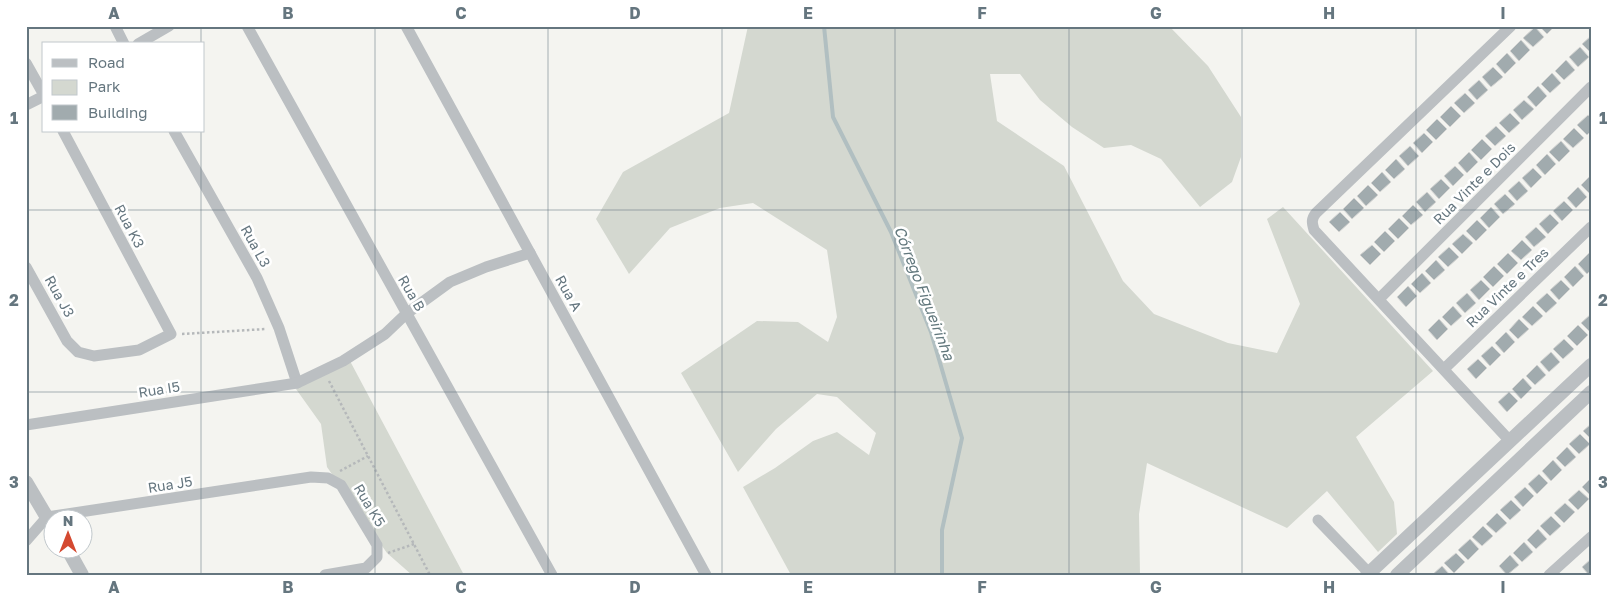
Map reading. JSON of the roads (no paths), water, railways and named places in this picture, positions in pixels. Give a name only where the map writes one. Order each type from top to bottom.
[{"type":"street","points":[[114,26],[123,42]]},
{"type":"street","points":[[141,42],[169,26]]},
{"type":"street","name":"Rua B","points":[[247,26],[552,575]]},
{"type":"street","name":"Rua A","points":[[406,26],[706,575]]},
{"type":"street","points":[[1510,441],[1314,230],[1312,218],[1511,26]]},
{"type":"street","points":[[26,63],[42,91]]},
{"type":"street","name":"Rua Vinte e Dois","points":[[1379,299],[1591,87]]},
{"type":"street","points":[[26,105],[42,96]]},
{"type":"street","name":"Rua K3","points":[[64,132],[171,334],[139,350],[94,356],[78,352],[67,341]]},
{"type":"street","name":"Rua L3","points":[[175,132],[257,278],[280,328],[297,383]]},
{"type":"street","name":"Rua Vinte e Tres","points":[[1444,369],[1591,227]]},
{"type":"street","name":"Rua I5","points":[[26,425],[297,383],[343,361],[385,334],[406,314],[450,282],[486,267],[530,253]]},
{"type":"street","name":"Rua J3","points":[[26,267],[67,341]]},
{"type":"street","points":[[1318,520],[1368,574],[1591,365]]},
{"type":"street","points":[[1397,575],[1591,392]]},
{"type":"street","name":"Rua J5","points":[[92,515],[311,477],[328,478]]},
{"type":"street","name":"Rua K5","points":[[325,575],[366,568],[377,557],[377,545],[341,485],[328,478]]},
{"type":"street","points":[[26,482],[42,509]]},
{"type":"street","points":[[26,541],[42,528]]},
{"type":"street","points":[[1549,575],[1591,537]]},
{"type":"street","points":[[73,558],[82,575]]},
{"type":"waterway","name":"Córrego Figueirinha","points":[[824,26],[833,117],[891,232],[931,332],[962,438],[942,530],[942,575]]}]
